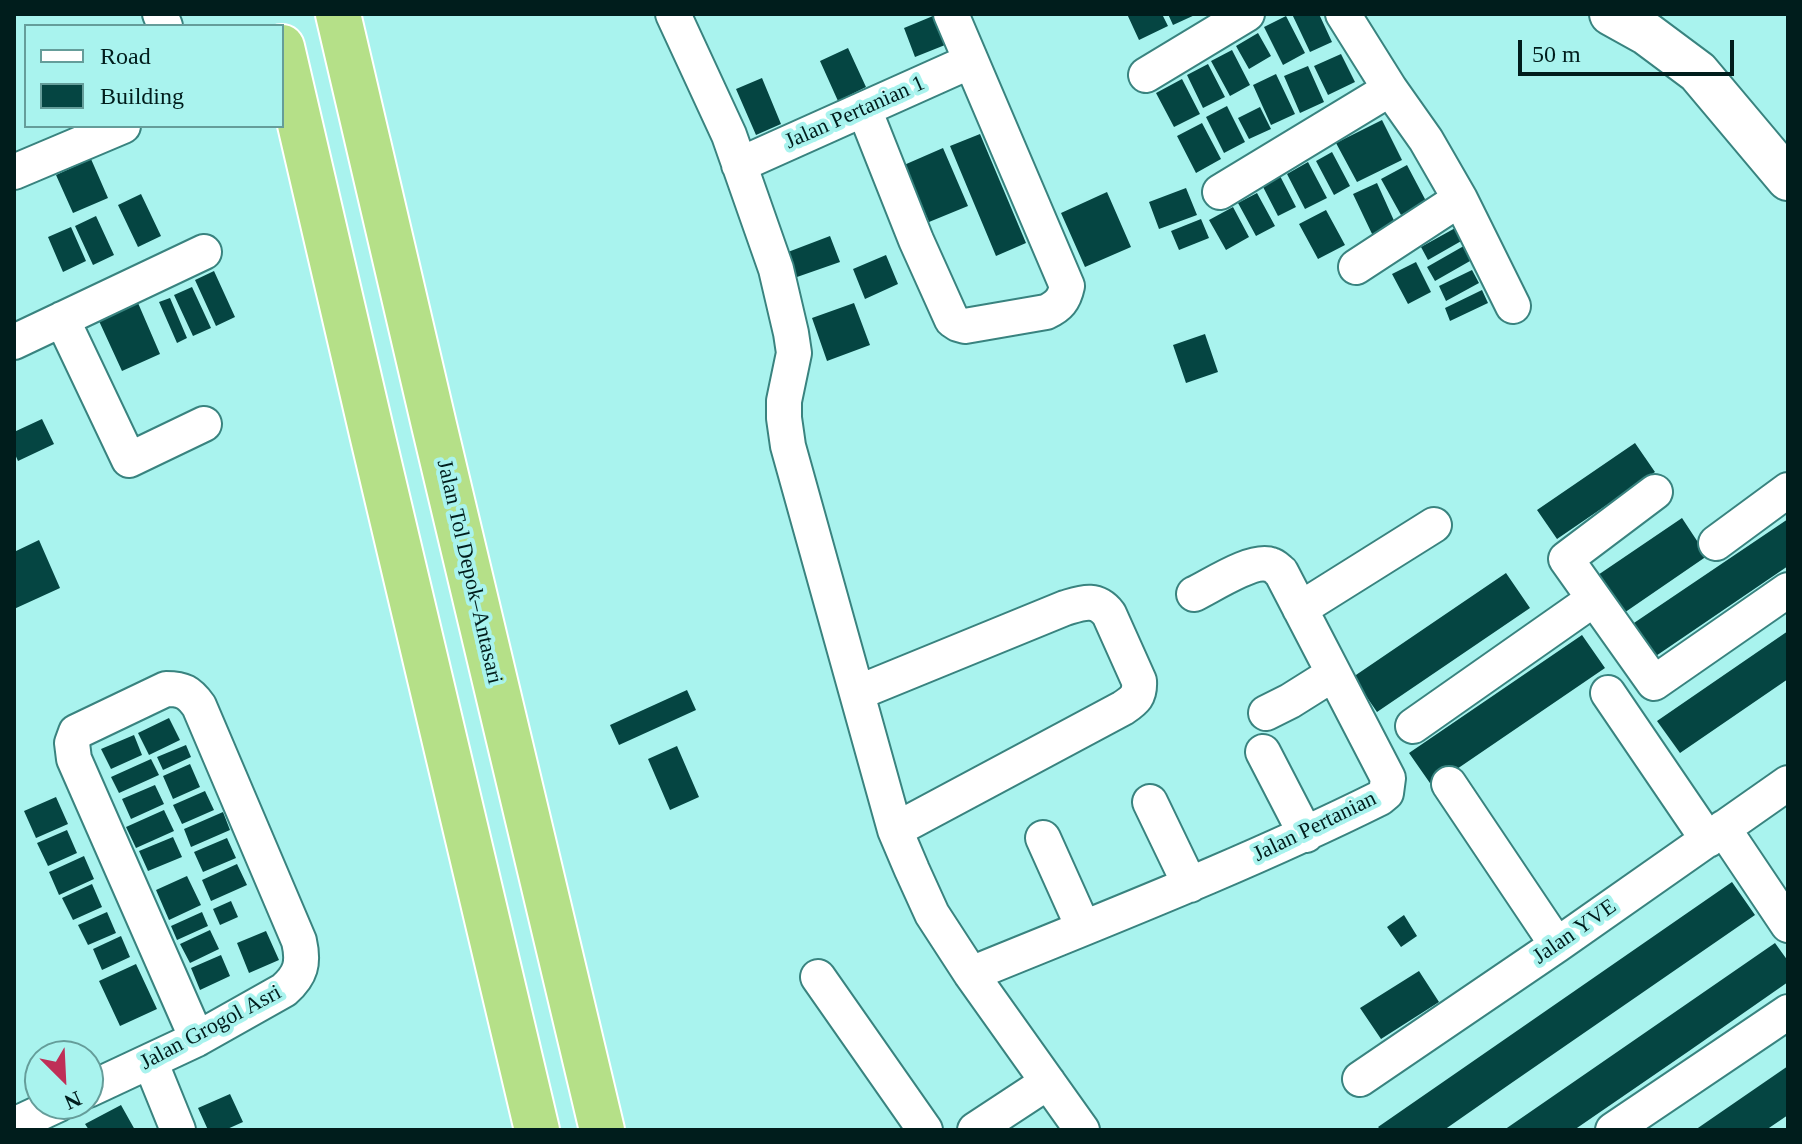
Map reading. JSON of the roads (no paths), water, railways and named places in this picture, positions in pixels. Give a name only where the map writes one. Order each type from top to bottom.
[{"type":"highway","name":"Jalan Tol Depok–Antasari","points":[[338,14],[602,1130]]},
{"type":"highway","points":[[284,56],[537,1130]]},
{"type":"street","points":[[673,14],[729,135],[776,269],[794,353],[784,410],[788,446],[895,830],[932,914],[1082,1130]]},
{"type":"street","points":[[864,109],[916,240],[952,320],[965,326],[1046,312],[1056,307],[1064,298],[1067,286],[951,14]]},
{"type":"street","points":[[1146,75],[1247,14]]},
{"type":"street","points":[[1343,14],[1426,140],[1460,199],[1513,306]]},
{"type":"street","points":[[1611,14],[1647,34],[1698,72],[1788,179]]},
{"type":"street","name":"Jalan Pertanian 1","points":[[739,165],[971,61]]},
{"type":"street","points":[[1220,192],[1390,89]]},
{"type":"street","points":[[14,172],[118,128]]},
{"type":"street","points":[[1356,267],[1460,199]]},
{"type":"street","points":[[14,342],[204,252]]},
{"type":"street","points":[[62,319],[129,460],[204,424]]},
{"type":"street","points":[[1716,543],[1788,490]]},
{"type":"street","points":[[1655,492],[1566,559],[1654,683],[1788,590]]},
{"type":"street","points":[[1300,609],[1434,525]]},
{"type":"street","name":"Jalan Pertanian","points":[[971,974],[1306,835],[1386,793],[1388,778],[1281,572],[1271,565],[1249,567],[1194,594]]},
{"type":"street","points":[[1413,726],[1594,599]]},
{"type":"street","points":[[857,693],[1086,602],[1103,607],[1109,614],[1139,681],[1139,692],[1134,701],[1123,708],[895,830]]},
{"type":"street","points":[[1266,713],[1333,674]]},
{"type":"street","name":"Jalan Grogol Asri","points":[[104,1083],[197,1039],[284,990],[295,981],[300,967],[302,954],[299,941],[199,706],[191,694],[181,689],[166,689],[76,732],[72,743],[74,759],[197,1039]]},
{"type":"street","points":[[1608,693],[1788,925]]},
{"type":"street","points":[[1263,752],[1306,835]]},
{"type":"street","name":"Jalan YVE","points":[[1360,1079],[1788,783]]},
{"type":"street","points":[[1449,784],[1557,945]]},
{"type":"street","points":[[1150,802],[1190,885]]},
{"type":"street","points":[[1043,838],[1083,927]]},
{"type":"street","points":[[818,977],[925,1130]]},
{"type":"street","points":[[1613,1130],[1788,1012]]},
{"type":"street","points":[[150,1061],[178,1130]]},
{"type":"street","points":[[975,1130],[1048,1082]]}]
